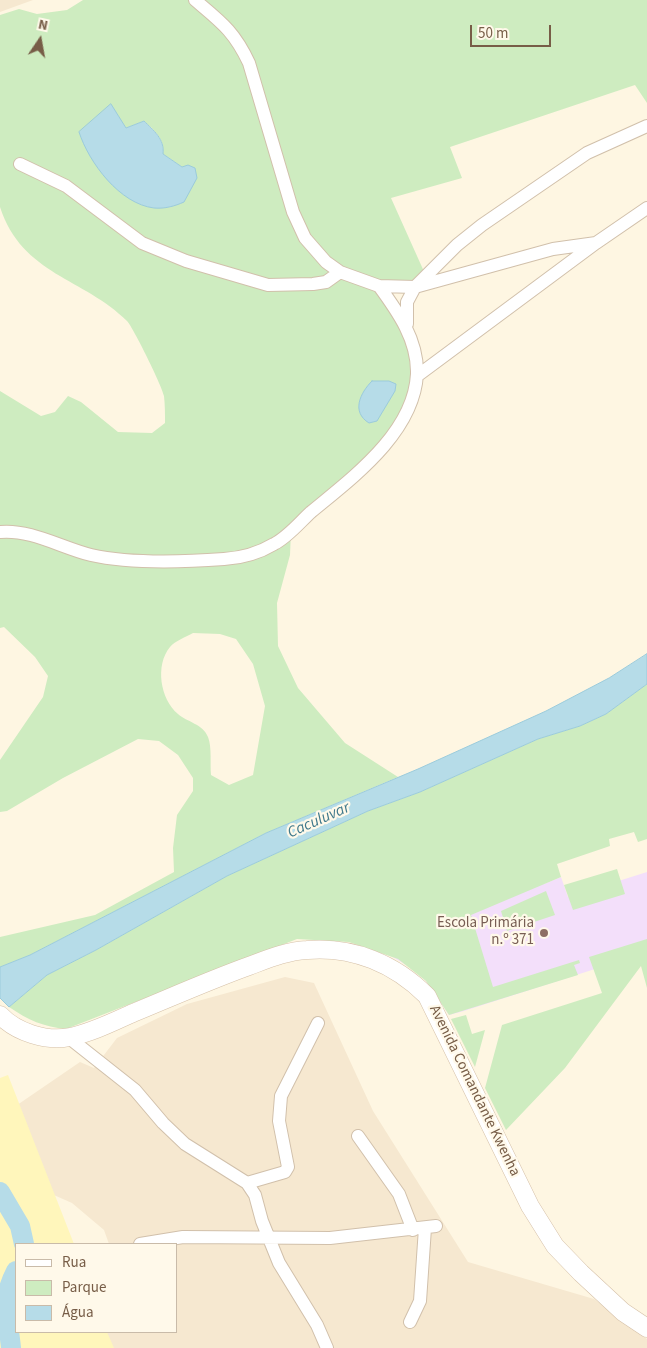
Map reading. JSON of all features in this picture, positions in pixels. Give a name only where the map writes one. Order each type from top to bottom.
[{"type":"main road","name":"Avenida Comandante Kwenha","points":[[1,1016],[22,1031],[44,1036],[68,1037],[99,1027],[232,972],[282,954],[308,950],[346,952],[370,957],[390,966],[410,979],[427,996],[530,1206],[556,1246],[581,1273],[623,1312],[647,1328]]},
{"type":"street","points":[[195,0],[239,41],[249,63],[293,212],[305,238],[326,262],[340,272],[379,286],[415,288],[553,249],[596,243]]},
{"type":"street","points":[[0,532],[28,535],[91,555],[128,560],[225,559],[249,555],[275,544],[359,472],[385,445],[400,423],[412,398],[417,376],[416,360],[406,315],[407,302],[415,288],[457,245],[482,226],[587,153],[647,126]]},
{"type":"street","points":[[20,164],[66,186],[142,243],[186,262],[268,285],[326,282],[340,272]]},
{"type":"street","points":[[417,376],[596,243],[647,208]]},
{"type":"street","points":[[379,286],[400,316],[410,336]]},
{"type":"street","points":[[247,1183],[285,1172],[288,1168],[280,1121],[282,1096],[318,1023]]},
{"type":"street","points":[[68,1037],[135,1090],[163,1123],[185,1144],[247,1183],[255,1195],[262,1221],[279,1263],[317,1325],[327,1348]]},
{"type":"street","points":[[358,1136],[425,1228],[420,1301],[410,1322]]},
{"type":"street","points":[[146,1243],[183,1237],[330,1238],[425,1228]]},
{"type":"shaded area","points":[[0,0],[33,0],[0,12]]},
{"type":"shaded area","name":"Escola Primária n.º 371","points":[[647,872],[647,943],[595,969],[464,1011],[449,1015],[426,981],[413,969],[384,952],[473,922],[470,915],[476,912],[462,878],[544,884],[561,877],[568,897]]},
{"type":"shaded area","points":[[285,977],[314,983],[373,1111],[468,1262],[594,1299],[647,1339],[647,1348],[20,1348],[17,1333],[178,1333],[178,1243],[109,1243],[104,1230],[72,1203],[22,1181],[4,1114],[80,1062],[94,1068],[117,1038],[187,1004]]},
{"type":"green space","points":[[83,0],[647,0],[647,103],[635,85],[450,147],[462,178],[391,198],[426,276],[415,287],[380,286],[416,360],[401,423],[291,530],[290,555],[277,603],[278,646],[298,688],[345,743],[398,777],[266,833],[30,955],[0,967],[0,937],[95,915],[174,872],[173,848],[177,815],[193,791],[193,778],[178,755],[159,741],[138,739],[63,778],[7,811],[0,812],[0,760],[43,697],[48,676],[35,657],[4,627],[0,628],[0,391],[41,416],[55,412],[68,396],[81,402],[118,432],[152,433],[165,423],[164,396],[141,345],[127,321],[110,307],[39,262],[23,247],[10,230],[0,207],[0,15],[19,9],[37,14],[67,10]],"holes":[[[117,111],[119,119],[126,128],[144,121],[161,139],[163,154],[182,167],[171,207],[154,208],[138,203]],[[193,633],[220,634],[236,639],[253,664],[265,706],[253,775],[229,785],[211,775],[210,746],[206,733],[199,726],[178,714],[167,700],[164,691],[161,672],[165,654],[172,645]]]},
{"type":"green space","points":[[647,684],[647,839],[638,842],[634,832],[609,839],[610,846],[557,864],[561,877],[471,915],[493,987],[579,960],[580,963],[574,965],[578,975],[449,1015],[426,981],[398,959],[349,942],[297,939],[66,1029],[50,1027],[36,1022],[9,1007],[47,975],[96,950],[227,876],[368,811],[420,792],[538,739],[580,726],[606,714]]},
{"type":"green space","points":[[617,869],[625,894],[573,910],[564,885]]},
{"type":"green space","points":[[546,891],[555,915],[507,931],[501,911]]},
{"type":"green space","points":[[647,939],[647,988],[641,966],[565,1068],[506,1130],[485,1088],[502,1025],[602,993],[589,957]]},
{"type":"green space","points":[[466,1015],[472,1034],[485,1030],[475,1067],[451,1019]]},
{"type":"sand","points":[[8,1075],[74,1243],[15,1243],[15,1333],[107,1333],[114,1348],[0,1348],[0,1078]]},
{"type":"water","points":[[111,104],[126,128],[144,121],[160,139],[163,154],[182,167],[188,165],[195,168],[197,178],[184,202],[162,208],[141,205],[129,199],[118,190],[98,169],[79,132]]},
{"type":"water","points":[[372,381],[389,381],[396,384],[395,391],[377,421],[369,423],[363,419],[360,413],[359,402],[364,391]]},
{"type":"water","name":"Caculuvar","points":[[647,654],[647,684],[606,714],[580,726],[538,739],[420,792],[368,811],[227,876],[96,950],[47,975],[9,1007],[0,998],[0,967],[30,955],[266,833],[418,769],[546,711],[609,678]]},
{"type":"waterway","points":[[0,1192],[20,1226],[24,1243]]},
{"type":"waterway","points":[[11,1348],[6,1309],[8,1292],[15,1273]]},
{"type":"place","name":"Escola Primária n.º 371","points":[[544,933]]}]
